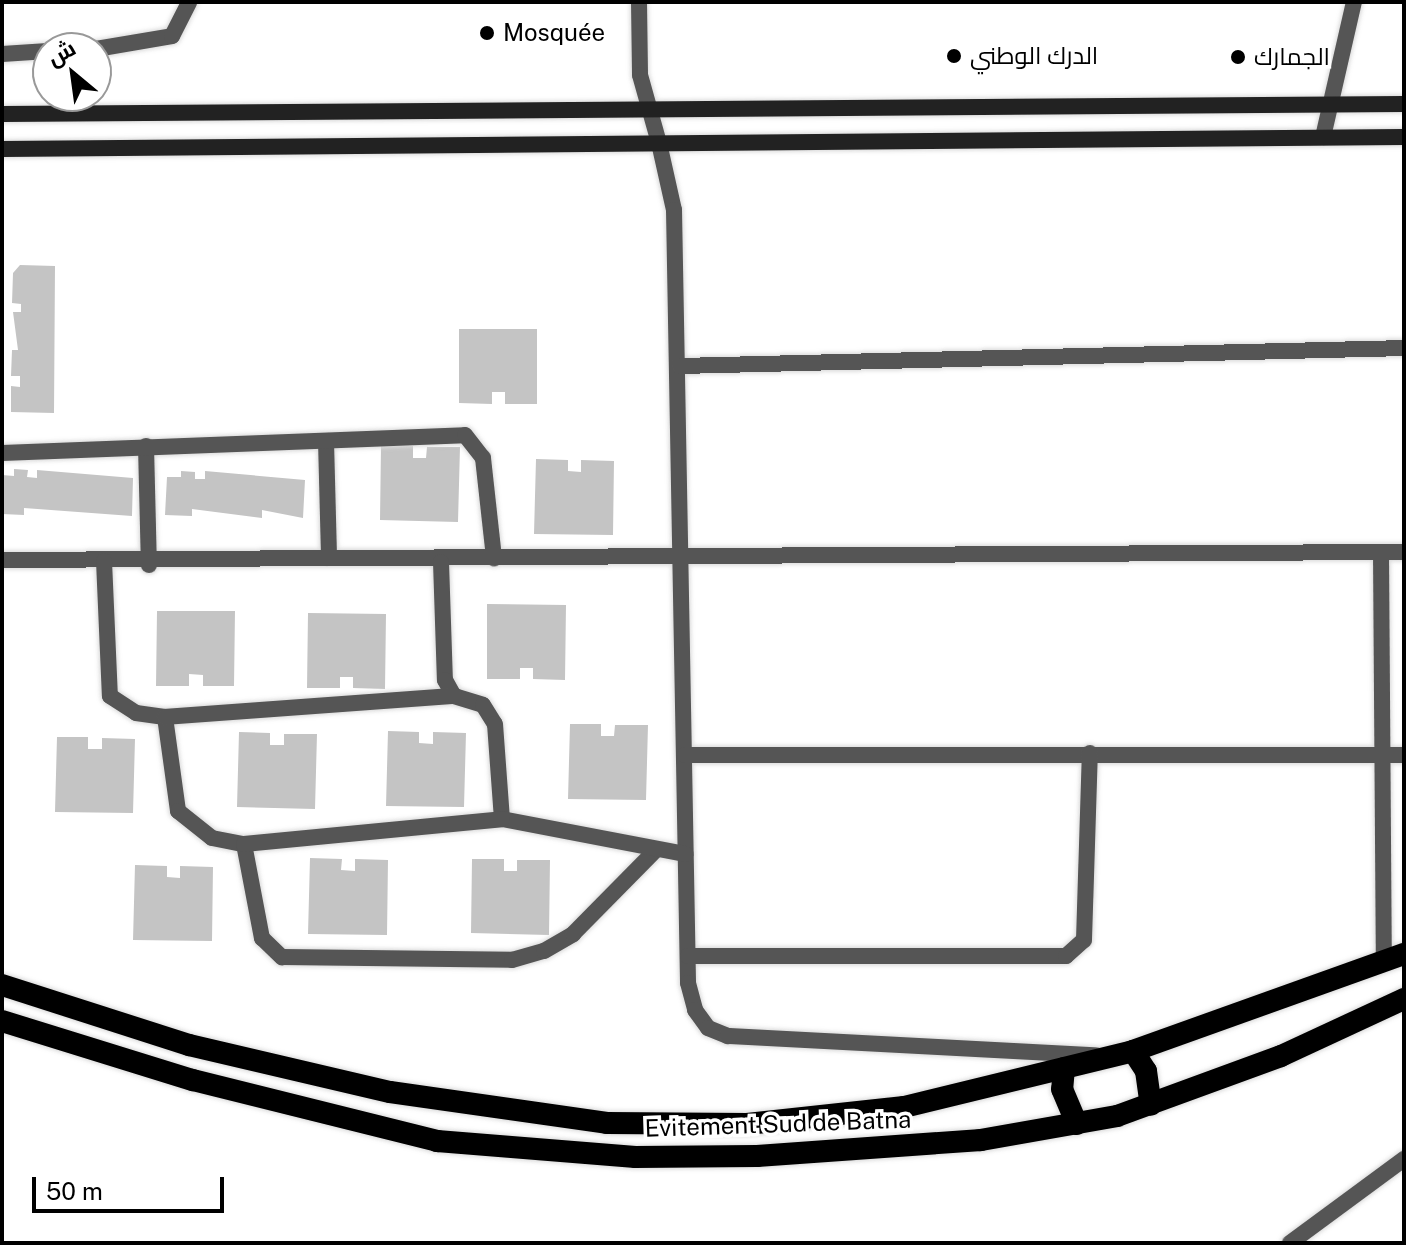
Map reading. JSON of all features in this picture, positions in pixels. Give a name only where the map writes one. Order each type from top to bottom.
[{"type":"highway","name":"Evitement Sud de Batna","points":[[6,984],[189,1045],[390,1092],[607,1123],[747,1124],[904,1107],[1123,1053],[1394,958]]},
{"type":"highway","name":"Evitement Sud de Batna","points":[[2,1021],[193,1080],[437,1141],[635,1157],[757,1156],[981,1140],[1077,1124],[1151,1105],[1404,999]]},
{"type":"highway","points":[[1123,1053],[1146,1071],[1151,1105]]},
{"type":"highway","points":[[1064,1068],[1062,1089],[1077,1124]]},
{"type":"main road","points":[[2,114],[1404,104]]},
{"type":"main road","points":[[2,149],[1404,137]]},
{"type":"street","points":[[112,46],[172,36],[189,2]]},
{"type":"street","points":[[639,2],[640,75],[674,210],[684,559],[688,956],[695,1010],[708,1028],[728,1036],[1123,1053]]},
{"type":"street","points":[[1323,137],[1327,105],[1354,2]]},
{"type":"street","points":[[2,54],[32,52]]},
{"type":"street","points":[[680,366],[1404,348]]},
{"type":"street","points":[[2,453],[465,435],[483,458],[494,558]]},
{"type":"street","points":[[326,441],[329,558]]},
{"type":"street","points":[[146,446],[149,565]]},
{"type":"street","points":[[1381,552],[1377,755],[1394,958]]},
{"type":"street","points":[[2,560],[104,561],[149,565],[329,558],[441,562],[494,558],[1404,552]]},
{"type":"street","points":[[104,561],[110,696],[136,713],[165,717],[454,696],[483,705],[495,724],[502,819]]},
{"type":"street","points":[[441,562],[445,680],[454,696]]},
{"type":"street","points":[[165,717],[178,811],[212,838],[244,844],[502,819],[654,852],[686,854]]},
{"type":"street","points":[[688,956],[1066,956],[1084,940],[1090,753]]},
{"type":"street","points":[[685,755],[1404,755]]},
{"type":"street","points":[[244,844],[262,938],[282,957],[512,960],[544,951],[573,934],[654,852]]},
{"type":"street","points":[[1290,1243],[1404,1159]]},
{"type":"building","points":[[20,265],[55,266],[54,413],[11,412],[11,386],[20,387],[20,376],[11,376],[12,350],[18,350],[13,312],[21,312],[21,304],[12,303],[13,273]]},
{"type":"building","points":[[459,329],[537,329],[537,404],[505,404],[505,392],[492,392],[492,404],[459,403]]},
{"type":"building","points":[[381,445],[413,446],[413,458],[426,458],[427,447],[460,447],[458,522],[380,520]]},
{"type":"building","points":[[536,459],[568,460],[568,471],[581,472],[581,460],[614,461],[613,535],[534,534]]},
{"type":"building","points":[[14,469],[28,470],[27,477],[37,478],[37,470],[133,478],[132,516],[24,508],[24,515],[2,514],[2,475],[14,476]]},
{"type":"building","points":[[181,471],[195,472],[195,479],[205,479],[205,471],[305,480],[303,518],[262,510],[262,518],[192,509],[192,516],[165,515],[167,477],[181,477]]},
{"type":"building","points":[[487,604],[566,605],[565,680],[533,679],[533,668],[520,668],[520,679],[487,679]]},
{"type":"building","points":[[157,611],[235,611],[234,686],[203,686],[203,675],[189,674],[189,686],[156,686]]},
{"type":"building","points":[[308,613],[386,614],[385,689],[353,688],[353,677],[340,677],[340,688],[307,688]]},
{"type":"building","points":[[570,724],[601,724],[601,736],[614,736],[615,725],[648,725],[646,800],[568,799]]},
{"type":"building","points":[[388,731],[419,732],[419,743],[433,744],[433,732],[466,733],[464,807],[386,806]]},
{"type":"building","points":[[239,732],[270,733],[270,745],[284,745],[284,734],[317,734],[315,809],[237,807]]},
{"type":"building","points":[[57,737],[88,737],[88,749],[102,749],[102,738],[135,739],[133,813],[55,812]]},
{"type":"building","points":[[310,858],[342,859],[341,870],[355,871],[355,859],[388,860],[387,935],[308,934]]},
{"type":"building","points":[[472,859],[504,859],[504,871],[517,871],[517,860],[550,860],[549,935],[471,933]]},
{"type":"building","points":[[135,865],[167,866],[167,877],[180,878],[180,866],[213,867],[212,941],[133,940]]},
{"type":"place","name":"Mosquée","points":[[487,33]]},
{"type":"place","name":"الدرك الوطني","points":[[954,56]]},
{"type":"place","name":"الجمارك","points":[[1238,57]]}]
